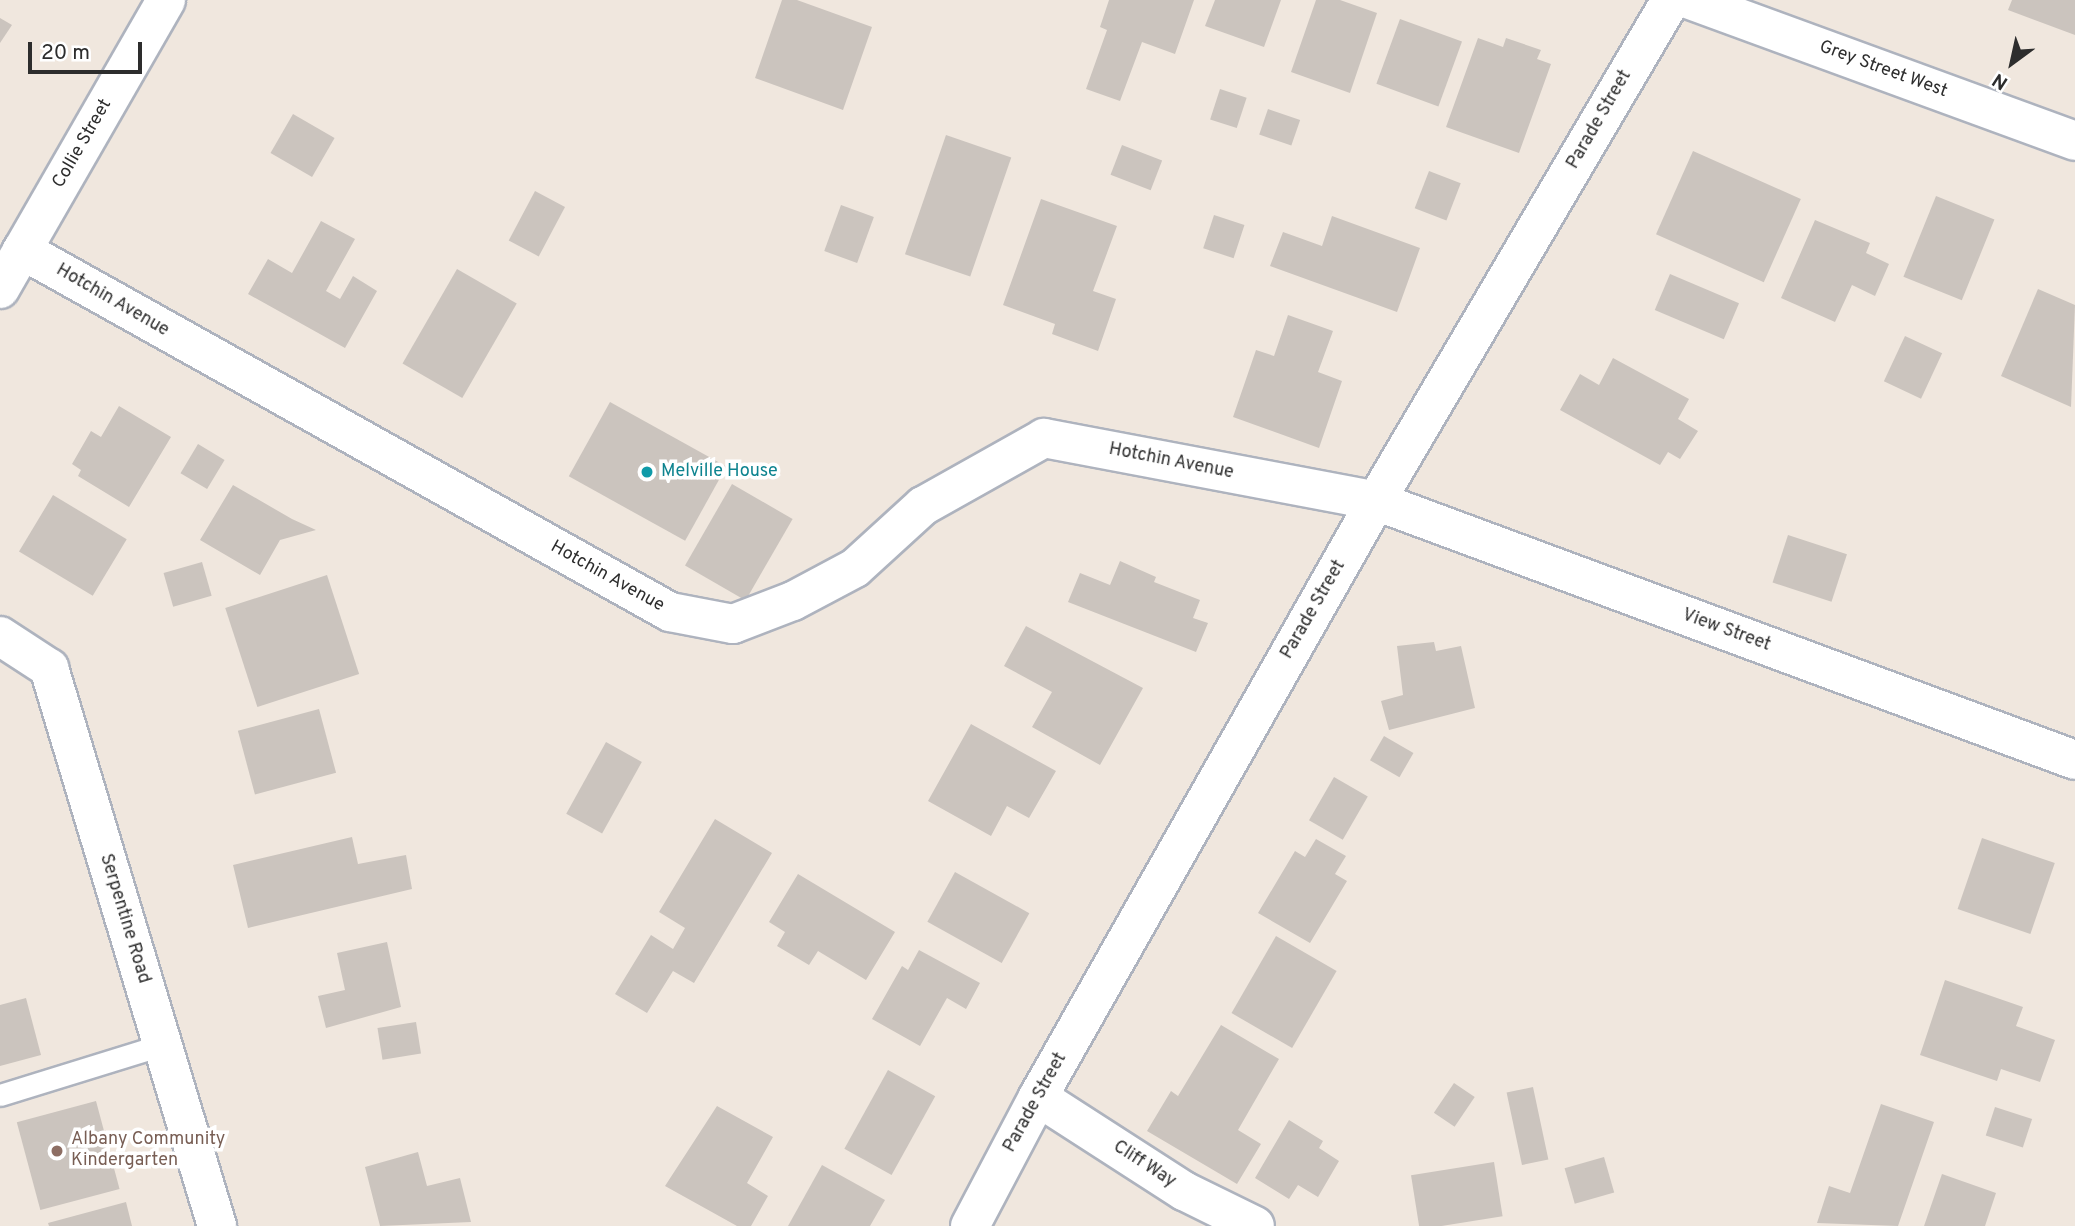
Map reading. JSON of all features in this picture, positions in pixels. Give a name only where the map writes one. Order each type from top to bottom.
[{"type":"street","name":"Collie Street","points":[[0,289],[166,0]]},
{"type":"street","name":"Parade Street","points":[[970,1226],[1038,1097],[1376,501],[1671,0]]},
{"type":"street","name":"Grey Street West","points":[[1690,0],[2075,141]]},
{"type":"street","name":"Hotchin Avenue","points":[[22,250],[670,612],[733,624],[793,601],[855,568],[923,506],[1044,438],[1376,501]]},
{"type":"street","name":"View Street","points":[[1376,501],[2075,760]]},
{"type":"street","name":"Serpentine Road","points":[[0,636],[49,668],[217,1226]]},
{"type":"street","name":"Cliff Way","points":[[1038,1097],[1184,1191],[1255,1226]]},
{"type":"lane","points":[[0,1095],[162,1045]]},
{"type":"building","points":[[782,0],[797,0],[872,27],[843,110],[755,78]]},
{"type":"building","points":[[1109,0],[1194,0],[1175,54],[1142,42],[1120,101],[1086,89],[1107,30],[1100,27]]},
{"type":"building","points":[[1215,0],[1281,0],[1264,47],[1205,26]]},
{"type":"building","points":[[1316,0],[1340,0],[1377,13],[1350,93],[1291,72]]},
{"type":"building","points":[[2012,0],[2075,0],[2075,35],[2008,10]]},
{"type":"building","points":[[0,18],[12,25],[0,43]]},
{"type":"building","points":[[1400,19],[1462,42],[1438,106],[1376,84]]},
{"type":"building","points":[[1478,38],[1503,47],[1506,38],[1541,50],[1537,59],[1551,64],[1519,153],[1446,127]]},
{"type":"building","points":[[1220,89],[1247,98],[1237,128],[1210,119]]},
{"type":"building","points":[[1268,109],[1300,120],[1291,146],[1259,135]]},
{"type":"building","points":[[293,114],[335,138],[312,177],[270,153]]},
{"type":"building","points":[[946,135],[1011,157],[970,277],[905,254]]},
{"type":"building","points":[[1122,145],[1162,160],[1151,190],[1111,175]]},
{"type":"building","points":[[1693,151],[1801,199],[1764,282],[1656,234]]},
{"type":"building","points":[[1429,171],[1461,183],[1446,221],[1415,208]]},
{"type":"building","points":[[535,191],[565,207],[539,256],[509,240]]},
{"type":"building","points":[[1936,196],[1994,220],[1962,300],[1903,277]]},
{"type":"building","points":[[1041,199],[1117,226],[1093,291],[1116,299],[1098,351],[1052,334],[1055,324],[1003,305]]},
{"type":"building","points":[[841,205],[874,217],[857,263],[824,251]]},
{"type":"building","points":[[1214,215],[1244,225],[1234,258],[1203,248]]},
{"type":"building","points":[[1332,216],[1420,248],[1397,312],[1270,266],[1283,232],[1322,246]]},
{"type":"building","points":[[1815,220],[1870,243],[1866,253],[1889,264],[1875,296],[1852,285],[1835,322],[1781,298]]},
{"type":"building","points":[[321,221],[355,239],[326,291],[340,299],[353,276],[377,291],[345,348],[248,294],[268,259],[292,273]]},
{"type":"building","points":[[457,269],[517,304],[462,398],[402,363]]},
{"type":"building","points":[[1670,274],[1739,303],[1724,339],[1655,310]]},
{"type":"building","points":[[2038,289],[2075,305],[2071,407],[2001,376]]},
{"type":"building","points":[[1288,315],[1333,331],[1318,372],[1342,381],[1319,448],[1233,417],[1256,350],[1274,356]]},
{"type":"building","points":[[1905,336],[1942,353],[1921,399],[1884,381]]},
{"type":"building","points":[[1613,358],[1689,399],[1678,419],[1698,431],[1680,459],[1668,452],[1660,465],[1560,410],[1580,374],[1599,385]]},
{"type":"building","name":"Melville House","points":[[610,402],[726,466],[685,541],[569,476]]},
{"type":"building","points":[[119,406],[171,437],[129,507],[78,476],[81,470],[72,464],[91,431],[101,437]]},
{"type":"building","points":[[198,444],[225,460],[207,489],[180,473]]},
{"type":"building","points":[[732,484],[793,519],[746,600],[685,565]]},
{"type":"building","points":[[233,485],[316,530],[280,540],[260,575],[200,540]]},
{"type":"building","points":[[53,495],[127,539],[93,596],[19,552]]},
{"type":"building","points":[[1788,535],[1847,554],[1832,602],[1773,583]]},
{"type":"building","points":[[1120,561],[1156,577],[1154,582],[1200,600],[1193,618],[1208,623],[1196,652],[1068,602],[1080,573],[1110,585]]},
{"type":"building","points":[[202,562],[212,596],[173,607],[164,573]]},
{"type":"building","points":[[327,575],[359,674],[257,707],[225,608]]},
{"type":"building","points":[[1026,626],[1143,688],[1100,765],[1032,727],[1052,692],[1004,666]]},
{"type":"building","points":[[1434,642],[1436,651],[1461,646],[1475,708],[1389,730],[1381,701],[1403,695],[1397,646]]},
{"type":"building","points":[[319,709],[336,773],[255,794],[238,731]]},
{"type":"building","points":[[971,724],[1056,771],[1029,818],[1007,806],[991,836],[928,801]]},
{"type":"building","points":[[1384,736],[1413,753],[1399,777],[1370,760]]},
{"type":"building","points":[[606,742],[642,762],[602,834],[566,814]]},
{"type":"building","points":[[1334,777],[1368,796],[1343,840],[1309,820]]},
{"type":"building","points":[[715,819],[772,853],[694,983],[673,971],[647,1013],[615,994],[651,935],[673,949],[685,928],[659,912]]},
{"type":"building","points":[[352,837],[358,864],[406,855],[412,889],[248,928],[233,865]]},
{"type":"building","points":[[1982,838],[2055,863],[2030,934],[1958,909]]},
{"type":"building","points":[[1316,839],[1346,856],[1335,874],[1347,881],[1310,943],[1258,913],[1295,851],[1305,857]]},
{"type":"building","points":[[955,872],[1029,913],[1002,963],[927,922]]},
{"type":"building","points":[[798,874],[895,932],[866,980],[818,951],[809,965],[777,946],[785,932],[769,922]]},
{"type":"building","points":[[1276,936],[1337,971],[1292,1048],[1232,1013]]},
{"type":"building","points":[[387,942],[401,1007],[326,1028],[318,996],[345,990],[337,953]]},
{"type":"building","points":[[919,950],[980,983],[966,1009],[947,998],[920,1046],[872,1019],[902,966],[908,970]]},
{"type":"building","points":[[1945,980],[2023,1007],[2016,1026],[2055,1040],[2040,1082],[2001,1069],[1997,1081],[1920,1055]]},
{"type":"building","points":[[26,998],[41,1055],[0,1066],[0,1005]]},
{"type":"building","points":[[416,1022],[421,1054],[382,1060],[377,1028]]},
{"type":"building","points":[[1221,1025],[1279,1059],[1238,1130],[1261,1144],[1237,1184],[1147,1131],[1171,1091],[1178,1096]]},
{"type":"building","points":[[888,1070],[935,1096],[892,1175],[844,1149]]},
{"type":"building","points":[[1454,1083],[1475,1097],[1455,1127],[1434,1113]]},
{"type":"building","points":[[1533,1087],[1548,1159],[1522,1165],[1507,1093]]},
{"type":"building","name":"Albany Community Kindergarten","points":[[96,1101],[120,1189],[40,1210],[17,1122]]},
{"type":"building","points":[[1881,1104],[1934,1122],[1898,1226],[1817,1223],[1829,1186],[1850,1193]]},
{"type":"building","points":[[717,1106],[773,1137],[747,1183],[768,1196],[751,1226],[737,1226],[665,1186]]},
{"type":"building","points":[[1995,1107],[2032,1119],[2023,1148],[1986,1136]]},
{"type":"building","points":[[1289,1120],[1323,1141],[1319,1148],[1339,1161],[1318,1197],[1298,1185],[1289,1199],[1255,1178]]},
{"type":"building","points":[[418,1152],[427,1186],[460,1178],[471,1222],[380,1226],[365,1167]]},
{"type":"building","points":[[1604,1157],[1614,1193],[1575,1204],[1565,1168]]},
{"type":"building","points":[[1494,1162],[1503,1216],[1442,1226],[1419,1226],[1411,1175]]},
{"type":"building","points":[[822,1165],[885,1200],[870,1226],[788,1226]]},
{"type":"building","points":[[1942,1174],[1996,1193],[1985,1226],[1924,1226]]},
{"type":"building","points":[[126,1202],[132,1226],[49,1226],[48,1223]]},
{"type":"place","name":"Melville House","points":[[647,472]]},
{"type":"place","name":"Albany Community Kindergarten","points":[[57,1151]]}]
